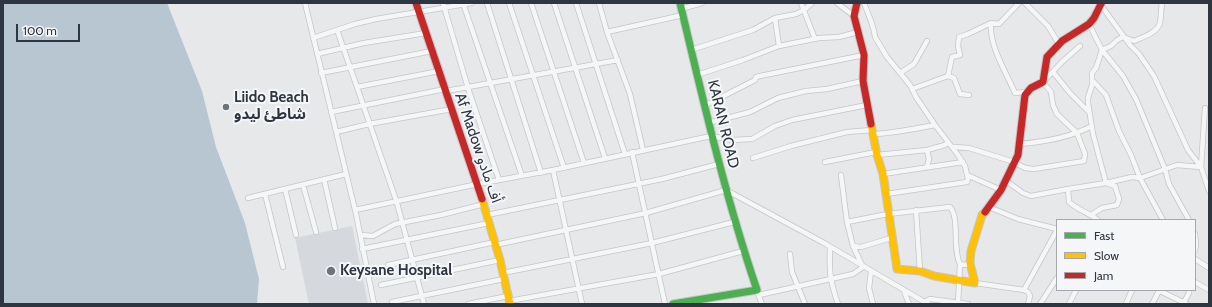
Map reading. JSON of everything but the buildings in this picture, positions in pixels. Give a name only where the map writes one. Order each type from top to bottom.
[{"type":"street","points":[[305,3],[355,210],[374,304]]},
{"type":"street","name":"Af Madow أف مادو","points":[[416,3],[478,184],[500,260],[509,300]]},
{"type":"street","points":[[313,38],[336,30],[444,5],[472,3]]},
{"type":"street","points":[[488,3],[541,172]]},
{"type":"street","points":[[509,3],[564,168]]},
{"type":"street","points":[[531,3],[584,163]]},
{"type":"street","points":[[554,3],[605,158]]},
{"type":"street","points":[[576,3],[625,154]]},
{"type":"street","points":[[599,3],[630,94],[643,150]]},
{"type":"street","points":[[608,32],[702,3]]},
{"type":"street","points":[[801,3],[815,39]]},
{"type":"street","points":[[691,50],[753,30],[775,18],[796,14],[804,10],[812,3]]},
{"type":"street","points":[[837,3],[854,16]]},
{"type":"street","points":[[857,3],[854,16],[864,55],[864,81],[867,105],[883,174],[891,238],[897,269],[1024,290],[1028,292],[1030,296],[1028,304]]},
{"type":"street","points":[[864,3],[872,21],[874,38],[963,162],[968,175],[967,182],[886,194]]},
{"type":"street","points":[[948,76],[952,57],[960,55],[958,46],[959,37],[991,23],[999,24],[1019,3]]},
{"type":"street","points":[[1025,3],[1048,26],[1059,44]]},
{"type":"street","points":[[1106,183],[1089,112],[1088,98],[1093,81],[1092,73],[1096,68],[1102,50],[1124,37],[1134,41],[1143,38],[1156,30],[1160,22],[1162,3]]},
{"type":"street","points":[[464,4],[522,176]]},
{"type":"street","points":[[1100,4],[1130,45],[1139,54],[1154,76],[1188,150],[1201,167],[1209,191]]},
{"type":"street","points":[[952,147],[969,148],[1034,170],[1084,161],[1085,154],[1077,133],[1058,114],[1053,106],[1051,92],[1043,82],[1047,58],[1059,44],[1089,24],[1094,18],[1100,4]]},
{"type":"street","points":[[444,5],[468,87],[499,180]]},
{"type":"street","name":"KARAN ROAD","points":[[681,9],[711,136],[734,222],[758,293]]},
{"type":"street","points":[[775,18],[779,46]]},
{"type":"street","points":[[991,23],[990,32],[994,46],[1015,93],[1026,92],[1043,82],[1080,46]]},
{"type":"street","points":[[1089,24],[1102,50],[1122,76],[1136,99],[1165,169],[1169,184],[1187,219]]},
{"type":"street","points":[[336,30],[396,201],[424,304]]},
{"type":"street","points":[[697,75],[779,46],[858,32]]},
{"type":"street","points":[[317,54],[364,43],[426,33]]},
{"type":"street","points":[[900,74],[914,64],[927,42]]},
{"type":"street","points":[[321,73],[432,51]]},
{"type":"street","points":[[704,106],[760,76],[864,55]]},
{"type":"street","points":[[331,112],[445,90],[533,76],[618,60]]},
{"type":"street","points":[[357,87],[439,71]]},
{"type":"street","points":[[1052,72],[1070,94],[1089,112]]},
{"type":"street","points":[[912,89],[948,76],[954,78],[960,94],[969,95]]},
{"type":"street","points":[[708,123],[750,112],[785,96],[864,81]]},
{"type":"street","points":[[1093,81],[1106,95],[1119,131],[1140,178],[1162,219]]},
{"type":"street","points":[[975,283],[970,263],[971,251],[982,215],[1001,190],[1018,155],[1018,144],[1026,92]]},
{"type":"street","points":[[355,210],[478,184],[564,168],[711,136],[732,140],[752,139],[775,126],[792,120],[867,105]]},
{"type":"street","points":[[1201,167],[1205,108]]},
{"type":"street","points":[[336,132],[369,124],[452,109]]},
{"type":"street","points":[[753,158],[791,146],[846,132],[893,133],[900,130],[909,131],[935,125]]},
{"type":"street","points":[[1018,144],[1038,143],[1077,133],[1092,126]]},
{"type":"street","points":[[826,162],[877,153],[927,150],[945,145],[948,142]]},
{"type":"street","points":[[927,150],[927,167]]},
{"type":"street","points":[[632,152],[665,304]]},
{"type":"street","points":[[883,174],[963,162]]},
{"type":"street","points":[[487,215],[662,179],[719,164]]},
{"type":"street","points":[[1005,180],[1023,193],[1031,196],[1132,177],[1140,178],[1177,165],[1201,167]]},
{"type":"street","points":[[553,170],[582,304]]},
{"type":"street","points":[[248,198],[346,174]]},
{"type":"street","points":[[841,174],[847,222],[853,246],[863,267]]},
{"type":"street","points":[[968,175],[1001,190]]},
{"type":"street","points":[[324,180],[335,228]]},
{"type":"street","points":[[1092,215],[1102,208],[1117,205],[1119,199],[1115,186],[1106,183]]},
{"type":"street","points":[[303,184],[316,232]]},
{"type":"street","points":[[1068,189],[1069,202],[1097,219]]},
{"type":"street","points":[[284,190],[296,235]]},
{"type":"street","points":[[388,265],[646,213],[726,190],[830,247],[926,303],[930,299],[968,304]]},
{"type":"street","points":[[265,194],[283,267]]},
{"type":"street","points":[[360,235],[373,236],[395,224],[484,204]]},
{"type":"street","points":[[847,222],[916,210],[948,207],[952,208],[956,234],[955,246],[960,264],[959,303]]},
{"type":"street","points":[[988,207],[1018,219],[1056,229]]},
{"type":"street","points":[[916,210],[920,272]]},
{"type":"street","points":[[392,302],[652,243],[734,222]]},
{"type":"street","points":[[362,249],[489,223]]},
{"type":"street","points":[[1024,290],[1056,231]]},
{"type":"street","points":[[853,246],[862,247],[891,238]]},
{"type":"street","points":[[830,247],[830,278],[838,304]]},
{"type":"street","points":[[468,304],[509,300],[659,274],[743,252]]},
{"type":"street","points":[[790,254],[792,272],[805,304]]},
{"type":"street","points":[[1196,259],[1209,268]]},
{"type":"street","points":[[381,285],[500,260]]},
{"type":"street","points":[[960,264],[965,265],[970,263]]},
{"type":"street","points":[[673,304],[758,293],[798,286],[853,274],[863,267]]},
{"type":"street","points":[[871,271],[869,288],[873,304]]},
{"type":"street","points":[[1040,304],[1056,280]]},
{"type":"street","points":[[1196,283],[1209,290]]},
{"type":"street","points":[[904,291],[909,304]]},
{"type":"street","points":[[1069,304],[1076,291]]},
{"type":"street","points":[[1126,304],[1132,291]]},
{"type":"street","points":[[1152,304],[1158,291]]},
{"type":"street","points":[[1161,291],[1185,303],[1189,291]]},
{"type":"street","points":[[758,293],[762,304]]},
{"type":"shaded area","points":[[3,3],[167,3],[202,91],[216,147],[245,223],[259,279],[257,304],[3,304]]},
{"type":"shaded area","name":"Keysane Hospital","points":[[352,226],[368,304],[309,304],[295,238]]},
{"type":"traffic: fast","points":[[673,304],[757,290],[745,255],[725,183],[706,112],[680,3]]},
{"type":"traffic: slow","points":[[871,124],[877,155],[883,174],[897,269],[920,271],[934,276],[975,283],[970,263],[971,251],[982,215],[985,212]]},
{"type":"traffic: slow","points":[[482,199],[500,260],[510,304]]},
{"type":"traffic: jam","points":[[416,3],[482,199]]},
{"type":"traffic: jam","points":[[857,3],[854,16],[864,55],[863,81],[871,124]]},
{"type":"traffic: jam","points":[[985,212],[1001,190],[1018,155],[1025,95],[1031,88],[1043,82],[1047,57],[1062,41],[1089,24],[1094,18],[1101,4]]},
{"type":"place","name":"Liido Beach شاطئ ليدو","points":[[226,107]]},
{"type":"place","name":"Keysane Hospital","points":[[331,271]]}]
